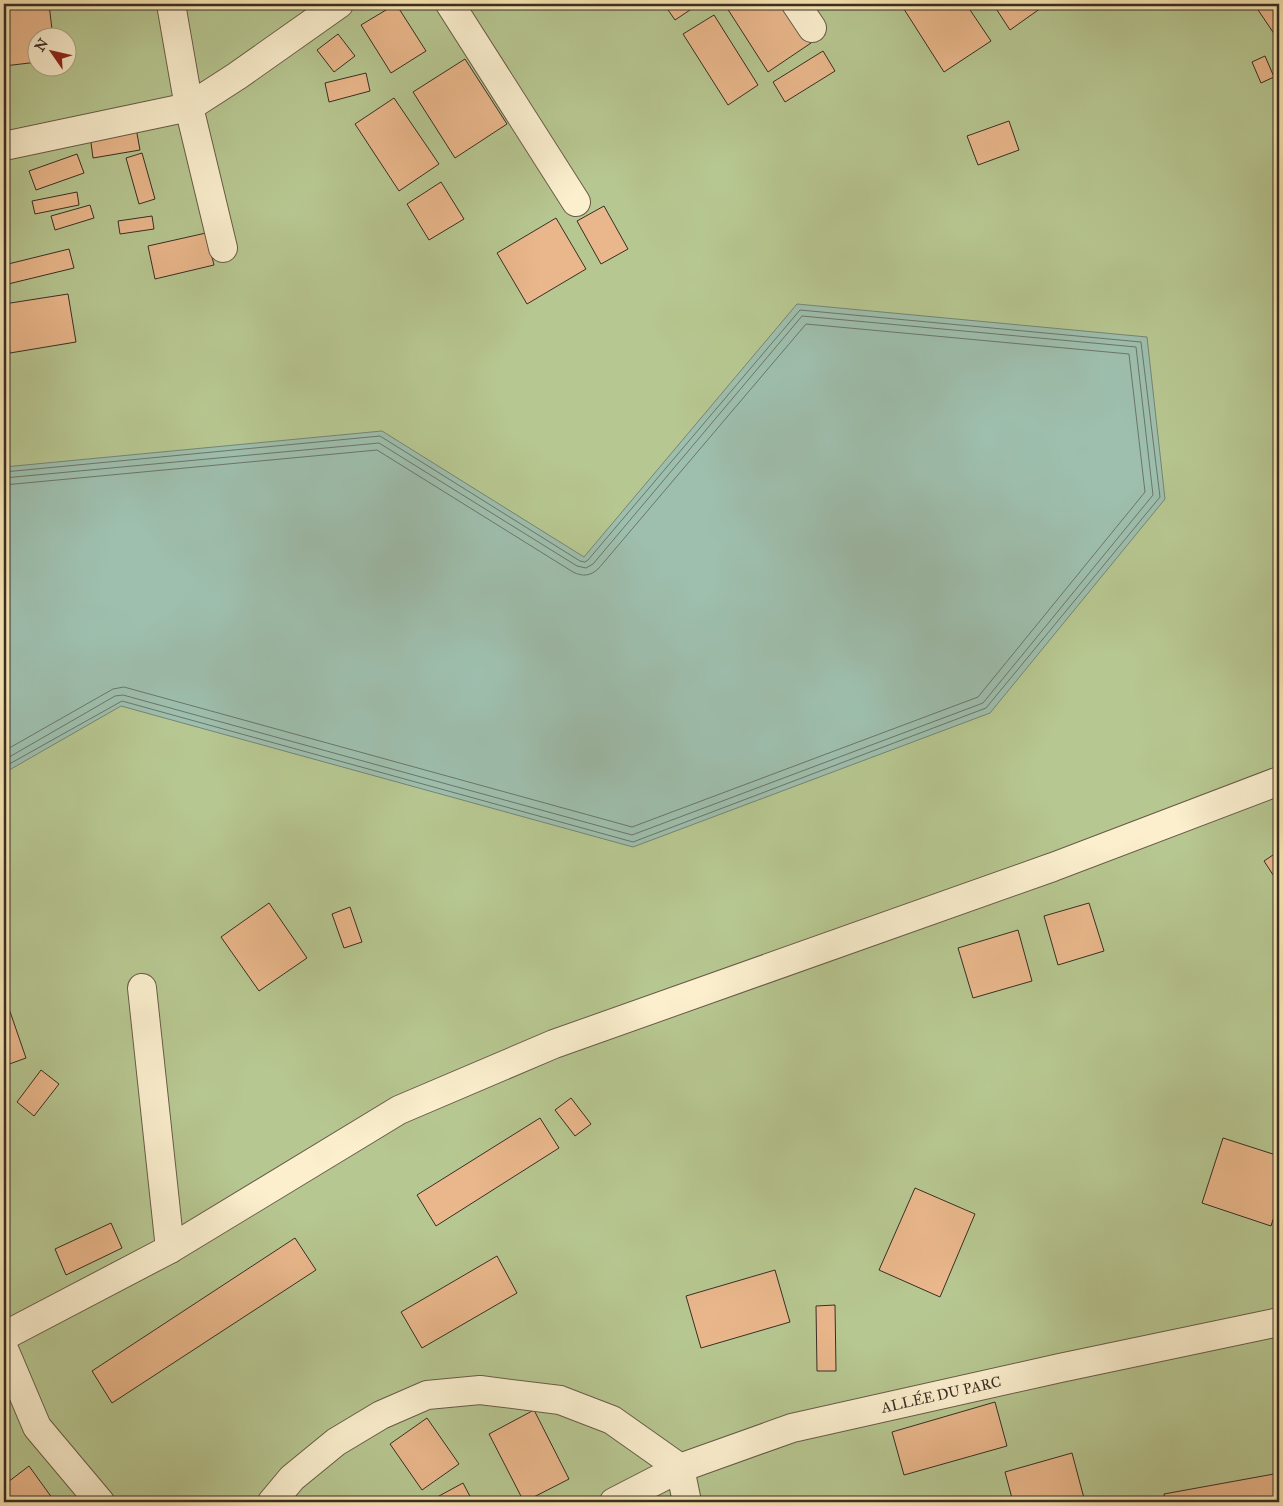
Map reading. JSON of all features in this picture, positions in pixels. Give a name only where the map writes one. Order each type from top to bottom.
[{"type":"street","points":[[171,4],[189,107],[223,248]]},
{"type":"street","points":[[4,146],[189,107],[237,76],[339,4]]},
{"type":"street","points":[[450,4],[576,202]]},
{"type":"street","points":[[796,4],[812,28]]},
{"type":"street","points":[[4,1336],[170,1249],[399,1110],[554,1044],[1053,867],[1279,781]]},
{"type":"street","points":[[142,988],[170,1249]]},
{"type":"street","name":"ALLÉE DU PARC","points":[[614,1502],[680,1468],[792,1428],[1060,1368],[1279,1322]]},
{"type":"street","points":[[4,1349],[36,1427],[100,1502]]},
{"type":"street","points":[[272,1502],[292,1478],[328,1448],[380,1415],[426,1395],[480,1390],[560,1400],[612,1420],[680,1468],[688,1502]]},
{"type":"green space","points":[[4,4],[1279,4],[1279,1502],[4,1502]]},
{"type":"water","points":[[797,304],[1147,337],[1165,499],[990,713],[633,847],[121,706],[4,773],[4,467],[382,431],[584,557]]},
{"type":"building","points":[[49,4],[52,28],[28,28],[28,63],[4,66],[4,6]]},
{"type":"building","points":[[396,4],[426,51],[391,73],[361,25]]},
{"type":"building","points":[[664,4],[694,4],[696,6],[675,20]]},
{"type":"building","points":[[733,4],[785,4],[811,43],[768,72],[727,8]]},
{"type":"building","points":[[905,4],[966,4],[991,41],[944,72],[902,6]]},
{"type":"building","points":[[993,4],[1038,4],[1041,8],[1010,30]]},
{"type":"building","points":[[1254,4],[1279,4],[1279,41]]},
{"type":"building","points":[[714,15],[758,85],[728,105],[683,34]]},
{"type":"building","points":[[338,34],[355,56],[334,72],[317,50]]},
{"type":"building","points":[[823,51],[835,71],[785,102],[773,82]]},
{"type":"building","points":[[1265,56],[1274,77],[1261,83],[1252,62]]},
{"type":"building","points":[[465,59],[507,124],[455,158],[413,92]]},
{"type":"building","points":[[366,73],[370,91],[329,102],[325,83]]},
{"type":"building","points":[[394,98],[439,164],[399,191],[355,124]]},
{"type":"building","points":[[1009,121],[1019,150],[978,165],[967,136]]},
{"type":"building","points":[[136,128],[140,150],[93,158],[90,135]]},
{"type":"building","points":[[142,153],[155,199],[139,204],[126,158]]},
{"type":"building","points":[[77,154],[84,173],[36,190],[29,171]]},
{"type":"building","points":[[441,182],[464,219],[429,240],[407,204]]},
{"type":"building","points":[[77,192],[79,205],[35,214],[32,201]]},
{"type":"building","points":[[90,205],[94,218],[55,230],[51,216]]},
{"type":"building","points":[[604,206],[628,249],[601,264],[577,221]]},
{"type":"building","points":[[152,216],[154,229],[120,234],[118,221]]},
{"type":"building","points":[[556,218],[586,269],[527,304],[497,253]]},
{"type":"building","points":[[206,233],[214,265],[155,279],[148,246]]},
{"type":"building","points":[[69,249],[74,268],[4,285],[4,265]]},
{"type":"building","points":[[68,294],[76,342],[10,353],[4,304]]},
{"type":"building","points":[[1279,851],[1279,884],[1264,861]]},
{"type":"building","points":[[269,903],[307,958],[259,991],[221,937]]},
{"type":"building","points":[[1089,903],[1104,951],[1058,965],[1044,916]]},
{"type":"building","points":[[350,907],[362,942],[344,948],[332,914]]},
{"type":"building","points":[[1018,930],[1032,981],[973,998],[958,948]]},
{"type":"building","points":[[6,1000],[26,1058],[4,1066],[4,1001]]},
{"type":"building","points":[[41,1070],[59,1084],[34,1116],[17,1102]]},
{"type":"building","points":[[571,1098],[591,1124],[575,1136],[555,1110]]},
{"type":"building","points":[[540,1118],[559,1148],[436,1226],[417,1195]]},
{"type":"building","points":[[1223,1138],[1279,1156],[1279,1201],[1271,1226],[1202,1203]]},
{"type":"building","points":[[915,1188],[975,1214],[940,1297],[879,1270]]},
{"type":"building","points":[[111,1223],[122,1248],[66,1275],[55,1249]]},
{"type":"building","points":[[295,1238],[316,1270],[112,1403],[92,1371]]},
{"type":"building","points":[[497,1256],[517,1293],[422,1348],[401,1312]]},
{"type":"building","points":[[775,1270],[790,1322],[701,1348],[686,1296]]},
{"type":"building","points":[[835,1305],[836,1371],[817,1371],[816,1306]]},
{"type":"building","points":[[995,1402],[1007,1446],[904,1475],[892,1432]]},
{"type":"building","points":[[534,1410],[569,1479],[524,1502],[489,1434]]},
{"type":"building","points":[[427,1418],[459,1464],[422,1490],[390,1444]]},
{"type":"building","points":[[1072,1453],[1085,1502],[1013,1502],[1005,1472]]},
{"type":"building","points":[[29,1466],[55,1502],[4,1502],[4,1485]]},
{"type":"building","points":[[1274,1474],[1278,1502],[1165,1502],[1164,1494]]},
{"type":"building","points":[[463,1483],[473,1502],[428,1502]]}]
